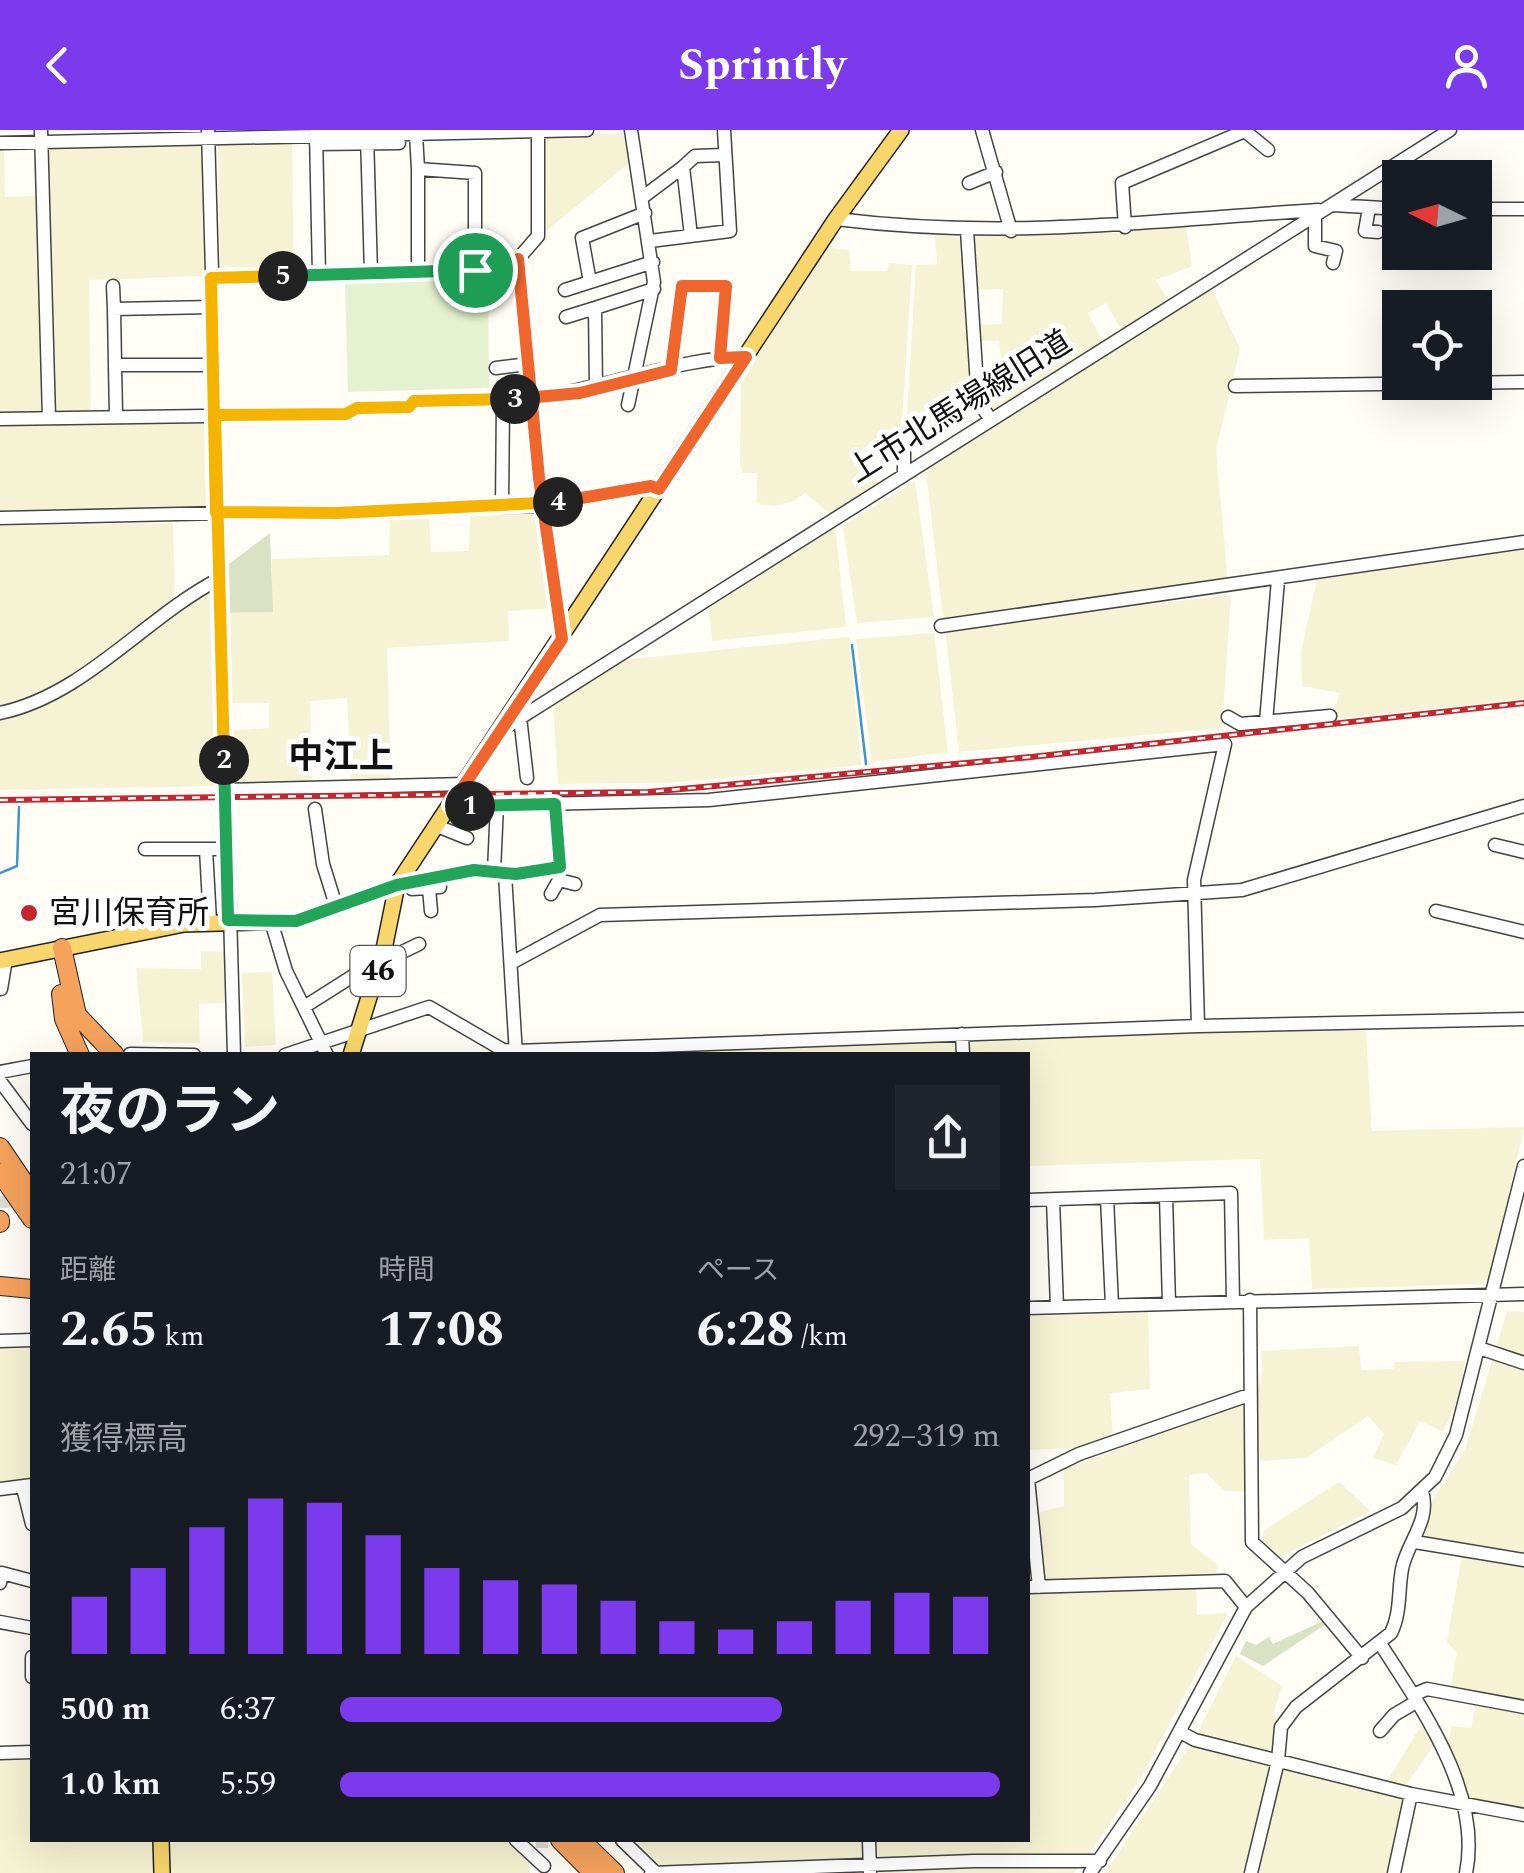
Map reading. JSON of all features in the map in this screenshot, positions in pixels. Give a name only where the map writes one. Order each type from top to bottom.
[{"type":"highway","points":[[62,948],[77,1015],[121,1052]]},
{"type":"highway","points":[[62,948],[59,972],[64,1019],[79,1052]]},
{"type":"highway","points":[[0,1132],[30,1171]]},
{"type":"highway","points":[[0,1147],[30,1191]]},
{"type":"highway","points":[[0,1173],[30,1216]]},
{"type":"highway","points":[[0,1286],[30,1289]]},
{"type":"highway","points":[[583,1842],[615,1873]]},
{"type":"highway","points":[[551,1844],[593,1873]]},
{"type":"main road","name":"46","points":[[352,1052],[381,962],[397,885],[836,219],[901,130]]},
{"type":"main road","points":[[3,960],[210,921],[296,921],[397,885]]},
{"type":"main road","points":[[161,1842],[162,1873]]},
{"type":"street","points":[[0,142],[89,135],[274,133],[367,139],[458,132],[587,130]]},
{"type":"street","points":[[628,405],[654,289],[632,130]]},
{"type":"street","points":[[650,241],[730,231],[724,130]]},
{"type":"street","points":[[982,130],[1011,230]]},
{"type":"street","name":"上市北馬場線旧道","points":[[499,731],[1450,130]]},
{"type":"street","points":[[316,138],[334,131],[367,139],[396,132],[416,138]]},
{"type":"street","points":[[211,278],[503,271],[538,236],[538,131]]},
{"type":"street","points":[[1125,227],[1122,184],[1246,131],[1268,150]]},
{"type":"street","points":[[208,133],[234,1052]]},
{"type":"street","points":[[41,136],[49,418]]},
{"type":"street","points":[[316,138],[319,274]]},
{"type":"street","points":[[416,138],[418,272]]},
{"type":"street","points":[[367,139],[371,273]]},
{"type":"street","points":[[643,196],[695,156],[724,155]]},
{"type":"street","points":[[683,167],[691,236]]},
{"type":"street","points":[[418,169],[475,173],[475,270]]},
{"type":"street","points":[[969,183],[996,172]]},
{"type":"street","points":[[1369,208],[1365,231],[1378,232]]},
{"type":"street","points":[[836,219],[1011,230],[1125,227],[1382,208]]},
{"type":"street","points":[[1492,209],[1524,209]]},
{"type":"street","points":[[1322,210],[1315,246],[1336,251],[1333,263]]},
{"type":"street","points":[[590,282],[582,238],[645,213]]},
{"type":"street","points":[[967,230],[978,401],[991,420]]},
{"type":"street","points":[[518,259],[562,639]]},
{"type":"street","points":[[565,290],[652,262]]},
{"type":"street","points":[[113,286],[116,415]]},
{"type":"street","points":[[671,370],[682,286],[726,286],[720,358]]},
{"type":"street","points":[[566,317],[654,289]]},
{"type":"street","points":[[114,309],[212,306]]},
{"type":"street","points":[[595,308],[596,389]]},
{"type":"street","points":[[0,419],[346,414],[357,408],[409,407],[414,401],[502,400],[596,389],[720,358],[746,357]]},
{"type":"street","points":[[496,368],[528,364]]},
{"type":"street","points":[[115,365],[213,365]]},
{"type":"street","points":[[1235,386],[1524,382]]},
{"type":"street","points":[[502,400],[502,507]]},
{"type":"street","points":[[904,438],[904,475]]},
{"type":"street","points":[[0,518],[544,506],[651,486],[659,489]]},
{"type":"street","points":[[941,626],[1524,542]]},
{"type":"street","points":[[0,714],[27,704],[113,655],[219,579]]},
{"type":"street","points":[[1266,722],[1278,580]]},
{"type":"street","points":[[1228,717],[1240,724],[1330,716]]},
{"type":"street","points":[[520,718],[527,778]]},
{"type":"street","points":[[451,805],[709,800],[1225,744],[1194,894],[1198,1026]]},
{"type":"street","points":[[225,790],[465,784]]},
{"type":"street","points":[[551,894],[560,874],[555,804]]},
{"type":"street","points":[[497,805],[500,872],[513,962],[516,1052]]},
{"type":"street","points":[[513,962],[600,916],[1242,890],[1524,806]]},
{"type":"street","points":[[315,809],[323,864],[337,909]]},
{"type":"street","points":[[437,826],[467,838]]},
{"type":"street","points":[[1496,845],[1524,852]]},
{"type":"street","points":[[145,849],[226,849]]},
{"type":"street","points":[[206,849],[210,921]]},
{"type":"street","points":[[397,885],[474,870],[560,874],[575,884]]},
{"type":"street","points":[[397,885],[402,890],[435,887],[430,911]]},
{"type":"street","points":[[1436,911],[1524,932]]},
{"type":"street","points":[[270,921],[324,1049],[361,1029],[429,1006],[512,1052]]},
{"type":"street","points":[[304,1008],[418,944]]},
{"type":"street","points":[[0,989],[3,960]]},
{"type":"street","points":[[539,1052],[1198,1026],[1524,1020]]},
{"type":"street","points":[[962,1034],[963,1052]]},
{"type":"street","points":[[0,1072],[30,1066]]},
{"type":"street","points":[[0,1081],[30,1121]]},
{"type":"street","points":[[1090,1873],[1180,1732],[1246,1607],[1282,1571],[1402,1508],[1422,1492],[1456,1435],[1524,1166]]},
{"type":"street","points":[[1030,1200],[1231,1194],[1233,1301]]},
{"type":"street","points":[[1166,1196],[1168,1304]]},
{"type":"street","points":[[1107,1198],[1112,1306]]},
{"type":"street","points":[[1053,1200],[1058,1307]]},
{"type":"street","points":[[1030,1308],[1524,1294]]},
{"type":"street","points":[[1250,1300],[1254,1370],[1250,1396],[1255,1520],[1252,1542],[1308,1593],[1362,1658]]},
{"type":"street","points":[[0,1341],[30,1340]]},
{"type":"street","points":[[1479,1348],[1524,1363]]},
{"type":"street","points":[[1030,1478],[1080,1454],[1250,1396]]},
{"type":"street","points":[[0,1488],[28,1486]]},
{"type":"street","points":[[1252,1873],[1278,1761],[1280,1728],[1296,1708],[1381,1645],[1398,1620],[1403,1564],[1415,1542],[1426,1503],[1422,1492]]},
{"type":"street","points":[[1030,1522],[1033,1587],[1226,1580],[1246,1607]]},
{"type":"street","points":[[1415,1542],[1524,1560]]},
{"type":"street","points":[[1,1576],[30,1581]]},
{"type":"street","points":[[0,1622],[30,1628]]},
{"type":"street","points":[[1381,1645],[1415,1699],[1463,1804],[1472,1842],[1466,1873]]},
{"type":"street","points":[[1380,1731],[1427,1689],[1524,1708]]},
{"type":"street","points":[[1180,1732],[1411,1794],[1524,1815]]},
{"type":"street","points":[[0,1753],[30,1752]]},
{"type":"street","points":[[1394,1873],[1411,1794]]},
{"type":"street","points":[[518,1842],[544,1869]]},
{"type":"street","points":[[624,1842],[654,1873],[1100,1861]]},
{"type":"street","points":[[868,1842],[870,1869]]},
{"type":"street","points":[[544,1869],[551,1844]]},
{"type":"shaded area","points":[[629,133],[634,159],[546,231],[544,134]]},
{"type":"shaded area","points":[[292,140],[294,272],[220,273],[218,141]]},
{"type":"shaded area","points":[[202,141],[205,276],[89,280],[91,412],[54,414],[47,146]]},
{"type":"shaded area","points":[[4,146],[5,197],[41,196],[46,414],[0,415],[0,147]]},
{"type":"shaded area","points":[[1186,225],[1192,266],[1156,280],[1169,301],[1122,331],[1106,303],[1088,313],[1104,344],[992,414],[983,400],[981,382],[1004,379],[999,341],[976,341],[975,325],[1002,324],[1003,289],[974,290],[970,239],[974,234],[1112,233]]},
{"type":"shaded area","points":[[935,234],[962,238],[975,404],[953,421],[906,433],[916,265],[937,264]]},
{"type":"shaded area","points":[[825,247],[849,250],[851,271],[887,271],[889,263],[912,265],[899,471],[877,440],[858,452],[879,483],[830,514],[805,493],[794,501],[774,506],[757,503],[757,473],[742,473],[740,459],[741,378]]},
{"type":"shaded area","points":[[1212,289],[1240,349],[1216,450],[1228,583],[943,618],[926,470]]},
{"type":"shaded area","points":[[208,419],[209,507],[0,511],[0,424]]},
{"type":"shaded area","points":[[915,481],[934,617],[857,623],[843,526]]},
{"type":"shaded area","points":[[540,512],[553,608],[508,611],[509,641],[387,648],[391,782],[351,781],[347,698],[310,701],[312,783],[236,785],[233,730],[269,728],[269,703],[229,703],[227,613],[272,612],[272,559],[389,555],[390,515],[429,514],[431,552],[469,551],[470,514]]},
{"type":"shaded area","points":[[173,523],[175,598],[210,589],[215,786],[0,790],[0,526]]},
{"type":"shaded area","points":[[835,527],[846,627],[712,641],[709,608]]},
{"type":"shaded area","points":[[1524,547],[1524,699],[1333,719],[1339,693],[1302,686],[1301,652],[1317,580]]},
{"type":"shaded area","points":[[1231,595],[1222,728],[959,752],[945,628]]},
{"type":"shaded area","points":[[934,633],[948,752],[872,762],[856,639]]},
{"type":"shaded area","points":[[849,637],[861,765],[666,783],[558,784],[553,705],[621,660]]},
{"type":"shaded area","points":[[201,951],[224,952],[226,1003],[199,1004],[200,1043],[143,1042],[136,968],[201,969]]},
{"type":"shaded area","points":[[272,972],[276,1045],[245,1047],[242,973]]},
{"type":"shaded area","points":[[1280,1029],[1366,1031],[1372,1131],[1524,1127],[1490,1277],[1479,1284],[1312,1289],[1309,1238],[1264,1240],[1260,1159],[1030,1166],[1030,1052],[968,1052],[967,1040]]},
{"type":"shaded area","points":[[959,1040],[959,1052],[609,1052]]},
{"type":"shaded area","points":[[1507,1311],[1524,1312],[1524,1556],[1421,1540],[1432,1501],[1465,1450]]},
{"type":"shaded area","points":[[1148,1313],[1150,1389],[1110,1393],[1113,1437],[1074,1448],[1030,1450],[1030,1316]]},
{"type":"shaded area","points":[[1359,1346],[1361,1370],[1393,1369],[1395,1362],[1465,1361],[1457,1400],[1443,1432],[1420,1421],[1396,1465],[1373,1458],[1384,1434],[1368,1416],[1306,1458],[1260,1461],[1255,1399],[1262,1372],[1261,1351]]},
{"type":"shaded area","points":[[30,1347],[30,1478],[0,1482],[0,1348]]},
{"type":"shaded area","points":[[1243,1404],[1248,1492],[1225,1491],[1206,1473],[1189,1475],[1191,1544],[1218,1565],[1216,1573],[1044,1581],[1037,1513],[1064,1506],[1064,1469]]},
{"type":"shaded area","points":[[1339,1482],[1370,1511],[1276,1559],[1262,1546],[1263,1531]]},
{"type":"shaded area","points":[[1462,1554],[1524,1565],[1524,1703],[1450,1689],[1457,1653],[1447,1642]]},
{"type":"shaded area","points":[[1196,1585],[1197,1615],[1228,1613],[1140,1779],[1089,1854],[874,1862],[873,1842],[1030,1842],[1030,1591]]},
{"type":"shaded area","points":[[1236,1656],[1282,1686],[1273,1714],[1277,1719],[1275,1754],[1270,1756],[1196,1736]]},
{"type":"shaded area","points":[[1476,1703],[1524,1711],[1524,1812],[1466,1800],[1441,1735],[1450,1737],[1451,1726],[1471,1728]]},
{"type":"shaded area","points":[[1422,1724],[1434,1745],[1404,1788],[1386,1783]]},
{"type":"shaded area","points":[[1190,1745],[1273,1768],[1247,1873],[1105,1873]]},
{"type":"shaded area","points":[[30,1755],[30,1842],[153,1842],[154,1873],[0,1873],[0,1756]]},
{"type":"shaded area","points":[[1284,1768],[1407,1798],[1390,1873],[1255,1873],[1279,1773]]},
{"type":"shaded area","points":[[168,1842],[513,1842],[529,1862],[530,1873],[169,1873]]},
{"type":"shaded area","points":[[637,1842],[865,1842],[866,1861],[661,1866]]},
{"type":"shaded area","points":[[1082,1864],[1074,1873],[764,1873]]},
{"type":"green space","points":[[488,276],[489,388],[348,392],[345,281]]},
{"type":"green space","points":[[270,533],[273,612],[227,613],[225,567]]},
{"type":"green space","points":[[1325,1620],[1329,1622],[1263,1666],[1240,1654],[1246,1641],[1256,1645],[1269,1637],[1273,1644]]},
{"type":"waterway","points":[[852,645],[866,764]]},
{"type":"waterway","points":[[0,873],[17,866],[19,807]]},
{"type":"tunnel","points":[[0,1202],[25,1201]]},
{"type":"tunnel","points":[[542,1842],[542,1848]]},
{"type":"railway","points":[[0,800],[648,792],[1031,757],[1524,703]]},
{"type":"place","name":"宮川保育所","points":[[29,913]]},
{"type":"district","name":"中江上","points":[[341,757]]},
{"type":"route","points":[[475,270],[211,278],[216,512],[337,513],[544,506],[651,486],[659,489],[746,357],[720,358],[726,286],[682,286],[671,370],[580,393],[531,397],[502,400],[414,401],[409,407],[357,408],[346,414],[215,415],[216,512],[228,920],[296,921],[319,916],[397,885],[474,870],[516,874],[560,867],[555,804],[451,805],[562,639],[550,566],[544,506],[539,478],[531,397],[518,259],[503,271],[475,270]]}]
